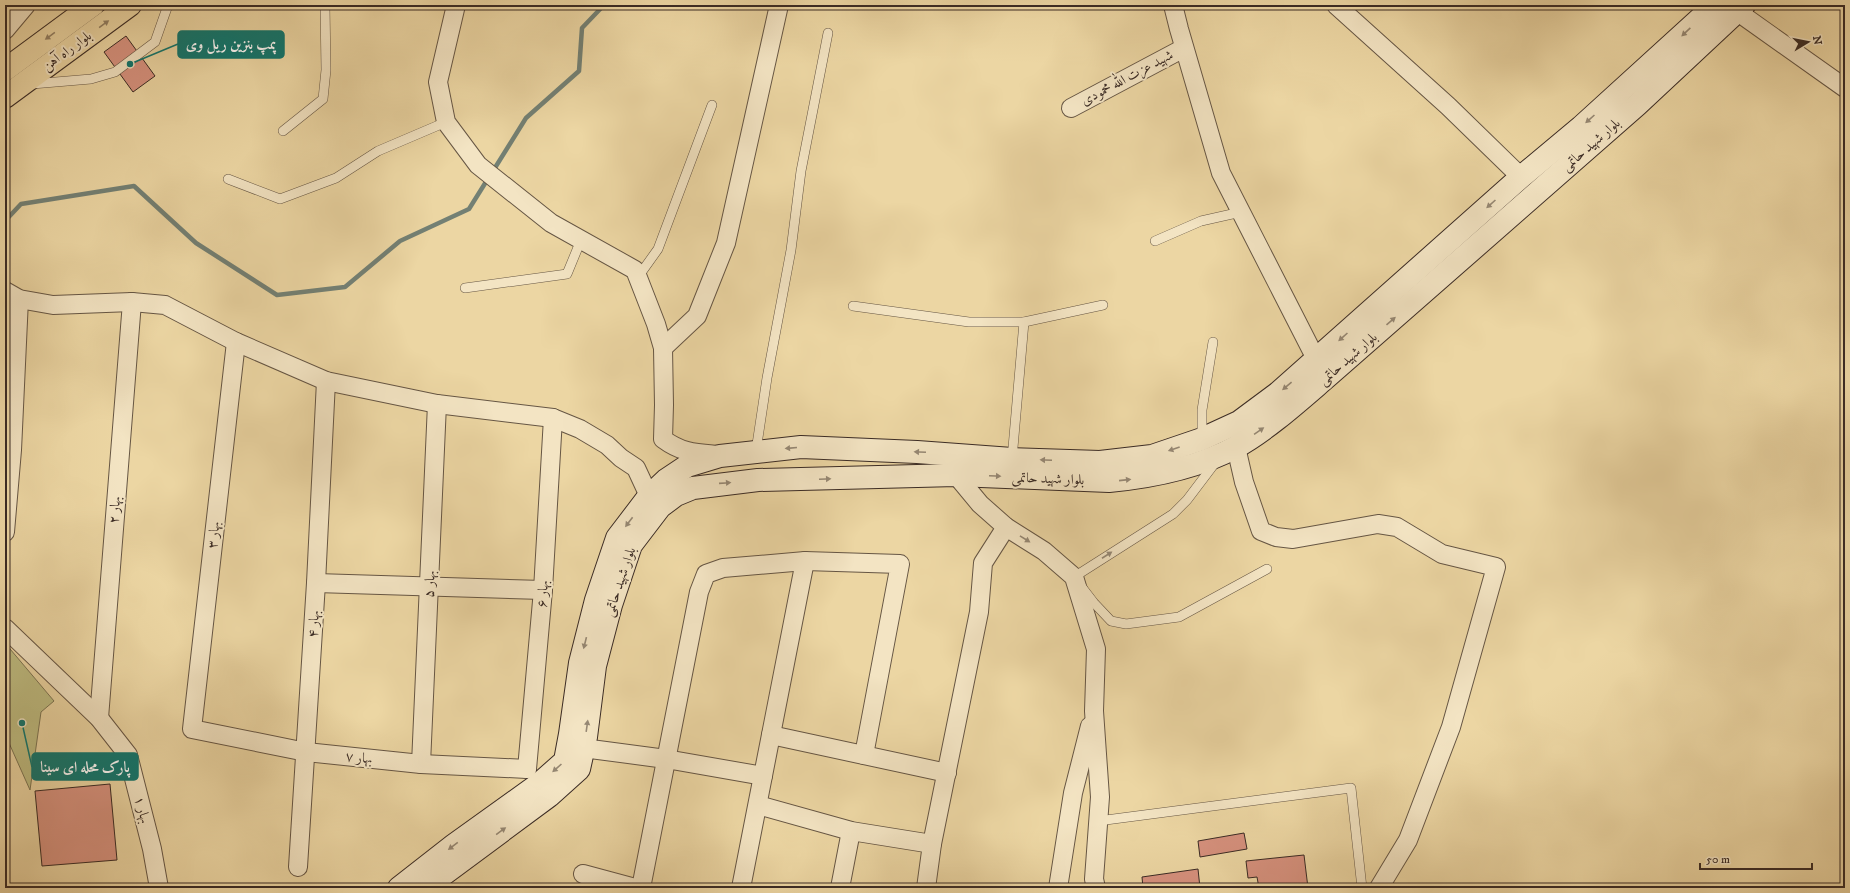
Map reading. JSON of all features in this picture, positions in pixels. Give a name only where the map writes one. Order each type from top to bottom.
[{"type":"main road","name":"بلوار راه آهن","points":[[10,84],[93,5]]},
{"type":"main road","name":"بلوار راه آهن","points":[[10,84],[130,5]]},
{"type":"main road","name":"بلوار شهید حاتمی","points":[[399,888],[454,845],[533,776],[564,760],[570,734],[580,663],[596,600],[617,538],[649,496],[666,480],[687,466],[720,456],[801,447],[1109,481],[1132,479],[1186,468],[1229,450],[1283,414],[1322,369],[1521,177],[1581,127],[1715,5]]},
{"type":"main road","name":"بلوار شهید حاتمی","points":[[425,888],[549,796],[579,769],[595,666],[611,605],[631,545],[660,507],[676,495],[692,488],[758,480],[958,465],[1012,459],[1100,462],[1152,456],[1202,439],[1239,422],[1278,394],[1322,369],[1631,110],[1736,7]]},
{"type":"street","points":[[5,30],[26,5]]},
{"type":"street","points":[[456,5],[438,82],[446,122],[478,165],[551,223],[635,270],[656,324],[663,348],[663,439],[675,448],[687,452],[720,456]]},
{"type":"street","points":[[663,348],[697,316],[726,243],[779,5]]},
{"type":"street","points":[[1173,5],[1184,48],[1221,173],[1322,369]]},
{"type":"street","points":[[1337,6],[1448,106],[1521,177]]},
{"type":"street","points":[[1736,7],[1845,88]]},
{"type":"street","name":"شهید عزت الله محمودی","points":[[1071,108],[1184,48]]},
{"type":"street","points":[[5,532],[12,450],[12,295],[53,305],[132,302],[164,305],[236,342],[326,381],[437,404],[553,418],[580,429],[607,445],[621,458],[636,468],[649,496]]},
{"type":"street","name":"بهار ۲","points":[[99,718],[132,302]]},
{"type":"street","name":"بهار ۳","points":[[192,729],[236,342]]},
{"type":"street","name":"بهار ۴","points":[[298,867],[316,583],[326,381]]},
{"type":"street","name":"بهار ۵","points":[[421,764],[437,404]]},
{"type":"street","name":"بهار ۶","points":[[533,776],[553,418]]},
{"type":"street","points":[[1229,450],[1244,482],[1261,531],[1276,537],[1293,539],[1378,524],[1397,527],[1442,554],[1496,567],[1451,728],[1408,840],[1379,888]]},
{"type":"street","points":[[958,465],[980,504],[1006,527],[1044,551],[1074,577],[1096,649],[1094,711],[1100,797],[1094,879],[1096,888]]},
{"type":"street","points":[[926,888],[932,844],[979,612],[983,563],[1006,527]]},
{"type":"street","points":[[641,888],[699,592],[706,574],[723,568],[805,561],[900,564],[864,755]]},
{"type":"street","points":[[741,888],[805,561]]},
{"type":"street","points":[[316,583],[544,590]]},
{"type":"street","name":"بهار ۱","points":[[5,628],[99,718],[128,756],[152,849],[159,888]]},
{"type":"street","points":[[1058,888],[1073,793],[1094,711]]},
{"type":"street","name":"بهار ۷","points":[[192,729],[306,752],[533,776]]},
{"type":"street","points":[[771,735],[947,773]]},
{"type":"street","points":[[583,748],[666,759],[763,776]]},
{"type":"street","points":[[758,805],[851,831],[932,844]]},
{"type":"street","points":[[840,888],[851,831]]},
{"type":"street","points":[[583,874],[635,888]]},
{"type":"lane","points":[[10,84],[91,79],[115,72],[155,42],[168,5]]},
{"type":"lane","points":[[283,131],[323,99],[326,70],[327,5]]},
{"type":"lane","points":[[756,451],[767,378],[791,250],[801,171],[828,33]]},
{"type":"lane","points":[[638,277],[658,249],[712,105]]},
{"type":"lane","points":[[228,179],[280,199],[336,178],[378,151],[446,122]]},
{"type":"lane","points":[[1154,241],[1201,221],[1241,212]]},
{"type":"lane","points":[[465,288],[567,274],[581,240]]},
{"type":"lane","points":[[853,306],[970,322],[1024,322],[1103,305]]},
{"type":"lane","points":[[1012,459],[1024,322]]},
{"type":"lane","points":[[1202,439],[1202,410],[1213,342]]},
{"type":"lane","points":[[1229,450],[1187,500],[1173,514],[1074,577],[1094,603],[1111,621],[1126,624],[1179,617],[1267,569]]},
{"type":"lane","points":[[1098,821],[1351,788],[1362,888]]},
{"type":"shaded area","points":[[5,643],[54,701],[41,712],[30,790],[5,734]]},
{"type":"building","points":[[126,36],[155,76],[133,92],[104,52]]},
{"type":"building","points":[[110,784],[117,860],[42,866],[35,791]]},
{"type":"building","points":[[1244,833],[1247,849],[1200,857],[1198,841]]},
{"type":"building","points":[[1304,855],[1308,888],[1259,888],[1257,877],[1248,878],[1246,861]]},
{"type":"building","points":[[1198,869],[1200,888],[1143,888],[1142,877]]},
{"type":"waterway","points":[[493,171],[526,118],[579,71],[582,28],[604,5]]},
{"type":"waterway","points":[[5,221],[21,204],[134,186],[196,243],[277,295],[345,287],[400,241],[469,209],[489,177]]},
{"type":"place","name":"پمپ بنزین ریل وی","points":[[130,64]]},
{"type":"place","name":"پارک محله ای سینا","points":[[22,723]]}]
